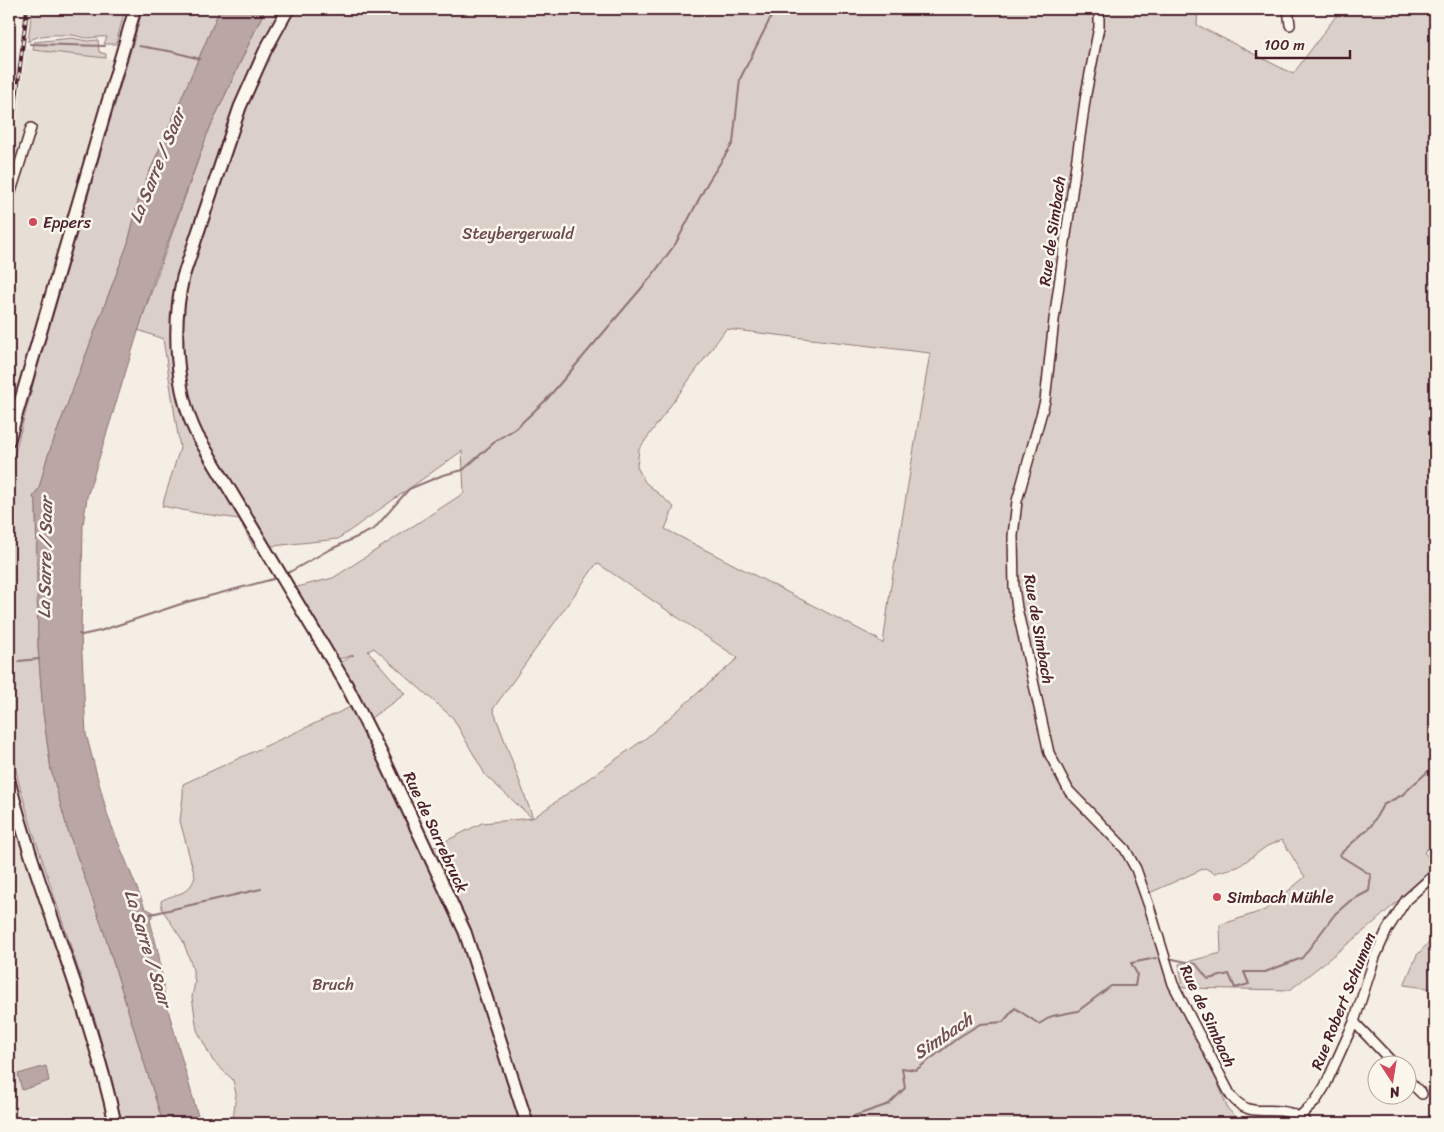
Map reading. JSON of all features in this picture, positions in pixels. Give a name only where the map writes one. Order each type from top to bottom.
[{"type":"main road","points":[[9,440],[134,9]]},
{"type":"main road","name":"Rue de Sarrebruck","points":[[288,9],[251,80],[230,132],[183,277],[177,313],[178,356],[184,401],[197,435],[357,704],[386,761],[464,932],[527,1123]]},
{"type":"main road","points":[[9,781],[24,834],[89,1026],[106,1082],[115,1123]]},
{"type":"street","name":"Rue de Simbach","points":[[1100,9],[1099,27],[1086,94],[1054,320],[1045,401],[1017,501],[1012,564],[1017,608],[1049,753],[1069,791],[1125,849],[1136,869],[1173,984],[1223,1083],[1231,1096],[1244,1108],[1258,1112],[1289,1112],[1307,1123]]},
{"type":"street","points":[[1288,9],[1290,25]]},
{"type":"street","points":[[9,198],[31,128]]},
{"type":"street","name":"Rue Robert Schuman","points":[[1299,1117],[1315,1102],[1325,1086],[1354,1022],[1375,957],[1387,930],[1406,900],[1435,874]]},
{"type":"street","points":[[1354,1022],[1384,1054]]},
{"type":"street","points":[[1416,1088],[1422,1094]]},
{"type":"shaded area","name":"Eppers","points":[[26,49],[112,59],[9,424],[9,165],[16,130]]},
{"type":"shaded area","points":[[9,803],[83,1027],[109,1123],[9,1123]]},
{"type":"green space","points":[[32,9],[125,9],[116,44],[104,44],[107,37],[87,38],[71,35],[43,36],[28,42]]},
{"type":"green space","points":[[143,9],[220,9],[140,194],[128,243],[47,458],[39,488],[33,497],[36,502],[38,647],[43,713],[51,770],[68,831],[101,923],[163,1123],[122,1123],[96,1023],[33,832],[18,780],[9,736],[9,475],[37,369]]},
{"type":"green space","name":"Steybergerwald","points":[[265,9],[1198,9],[1197,25],[1293,74],[1336,16],[1345,9],[1435,9],[1435,842],[1424,852],[1435,865],[1435,868],[1370,926],[1290,990],[1183,988],[1179,964],[1221,953],[1220,925],[1265,910],[1305,877],[1282,840],[1267,846],[1238,867],[1214,873],[1205,868],[1145,895],[1163,952],[1196,1027],[1228,1109],[1242,1123],[531,1123],[468,931],[432,848],[482,823],[532,818],[486,776],[453,718],[374,648],[368,651],[405,694],[368,720],[334,666],[354,655],[335,660],[293,588],[333,578],[464,493],[462,451],[338,539],[254,548],[239,519],[162,506],[180,448],[163,339],[138,330],[208,132]],"holes":[[[726,329],[930,353],[883,644],[876,638],[665,529],[674,507],[645,482],[637,467],[639,449]],[[597,563],[738,658],[646,738],[533,818],[493,709]]]},
{"type":"green space","points":[[72,38],[87,41],[98,40],[99,52],[106,54],[106,58],[33,50],[34,42]]},
{"type":"green space","name":"Bruch","points":[[355,705],[461,933],[522,1123],[234,1123],[236,1094],[233,1080],[213,1061],[197,1030],[192,997],[195,982],[192,966],[183,941],[162,909],[161,901],[185,891],[189,888],[195,877],[180,821],[183,784]]},
{"type":"green space","points":[[1435,936],[1435,989],[1404,985],[1417,955]]},
{"type":"water","name":"La Sarre / Saar","points":[[220,9],[265,9],[208,132],[154,280],[87,497],[83,525],[81,634],[86,734],[108,817],[145,908],[153,912],[150,920],[159,956],[165,999],[200,1123],[163,1123],[101,923],[68,831],[51,770],[43,713],[38,647],[36,502],[33,497],[39,488],[47,458],[128,243],[140,194]]},
{"type":"water","points":[[46,1066],[49,1081],[22,1090],[18,1074]]},
{"type":"waterway","points":[[286,574],[327,551],[374,529],[409,489],[443,475],[463,470],[498,439],[515,429],[546,400],[651,277],[676,243],[708,182],[733,143],[740,79],[773,13],[778,9]]},
{"type":"waterway","points":[[9,42],[14,43]]},
{"type":"waterway","points":[[30,44],[105,46]]},
{"type":"waterway","points":[[139,46],[200,59]]},
{"type":"waterway","points":[[79,634],[100,631],[187,602],[277,578]]},
{"type":"waterway","points":[[19,661],[39,659]]},
{"type":"waterway","name":"Simbach","points":[[1168,958],[1196,964],[1208,979],[1229,974],[1235,988],[1249,984],[1244,972],[1265,972],[1302,958],[1335,914],[1350,901],[1369,891],[1371,875],[1339,855],[1371,826],[1383,805],[1402,795],[1435,765]]},
{"type":"waterway","name":"La Sarre / Saar","points":[[151,914],[261,889]]},
{"type":"waterway","name":"Simbach","points":[[853,1123],[854,1116],[889,1104],[905,1088],[902,1068],[916,1070],[959,1037],[980,1024],[1003,1022],[1015,1008],[1039,1024],[1052,1016],[1078,1011],[1111,986],[1135,986],[1137,974],[1131,963],[1156,958]]},
{"type":"railway","points":[[9,143],[27,9]]},
{"type":"place","name":"Eppers","points":[[33,222]]},
{"type":"place","name":"Simbach Mühle","points":[[1217,897]]}]
